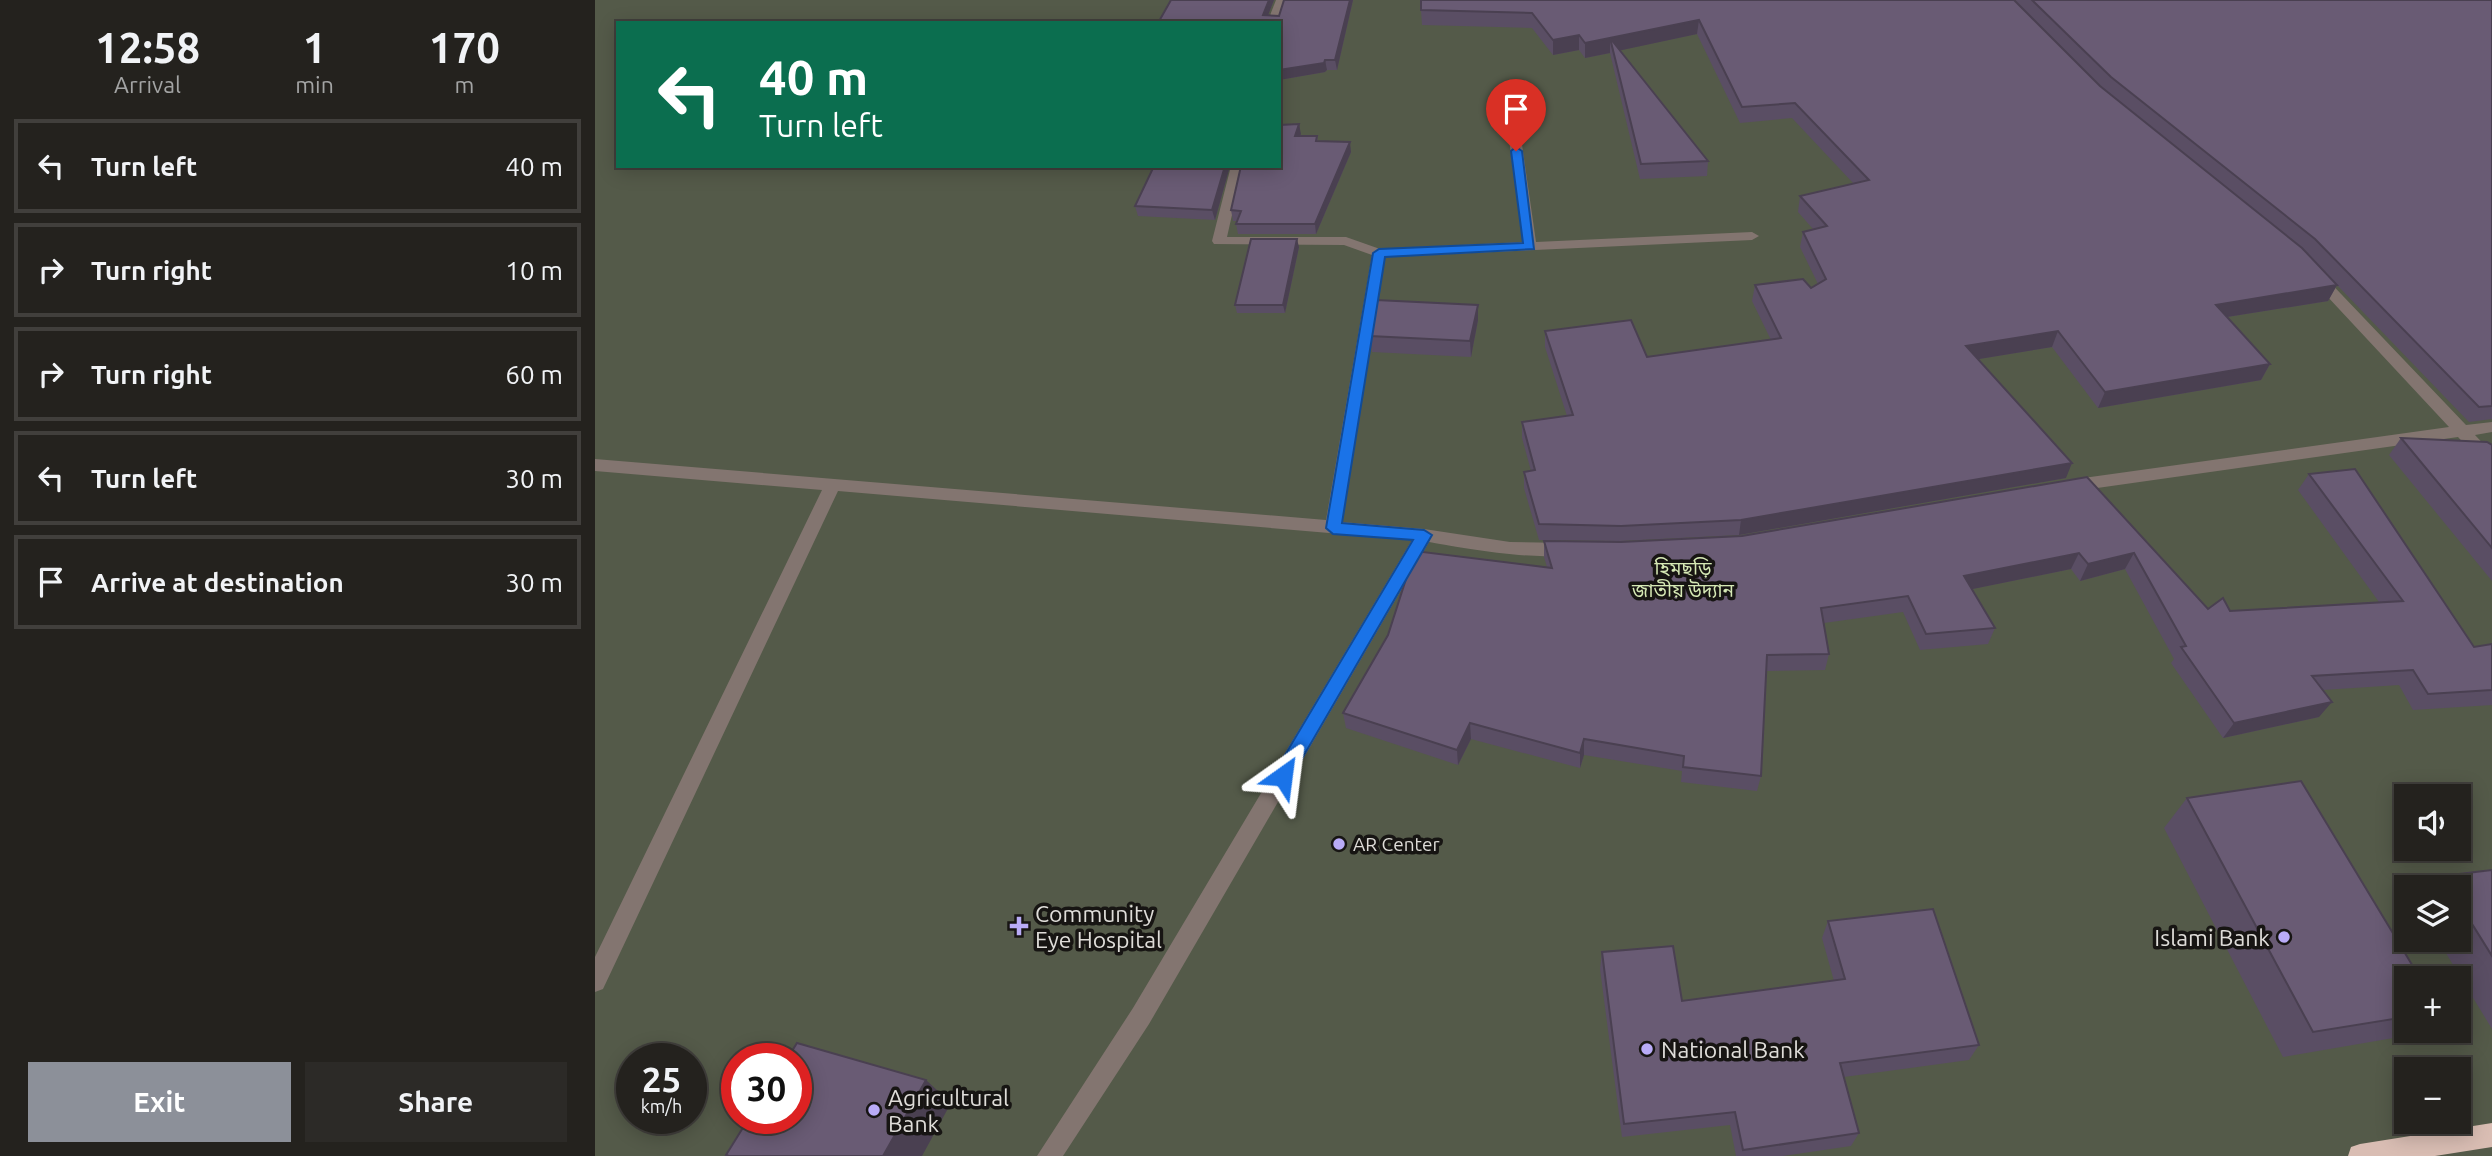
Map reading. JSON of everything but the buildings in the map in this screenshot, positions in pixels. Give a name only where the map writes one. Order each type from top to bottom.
[{"type":"main road","points":[[2360,1156],[2492,1135]]},
{"type":"street","points":[[1274,21],[1281,0]]},
{"type":"street","points":[[1510,103],[1530,246]]},
{"type":"street","points":[[1237,168],[1219,241],[1346,242],[1379,253],[1752,236]]},
{"type":"street","points":[[1333,528],[1379,253]]},
{"type":"street","points":[[2309,269],[2492,463]]},
{"type":"street","points":[[2056,488],[2139,474],[2465,432],[2492,426]]},
{"type":"street","points":[[595,465],[1424,535],[1510,548],[1579,550]]},
{"type":"street","points":[[595,981],[833,485]]},
{"type":"street","points":[[1049,1156],[1141,1016],[1424,535]]},
{"type":"green space","name":"হিমছড়ি জাতীয় উদ্যান","points":[[595,0],[2492,0],[2492,1156],[595,1156]]},
{"type":"place","name":"AR Center","points":[[1339,844]]},
{"type":"place","name":"Community Eye Hospital","points":[[1019,926]]},
{"type":"place","name":"Islami Bank","points":[[2284,937]]},
{"type":"place","name":"National Bank","points":[[1647,1049]]},
{"type":"place","name":"Agricultural Bank","points":[[874,1110]]},
{"type":"route","points":[[1283,776],[1424,535],[1333,528],[1379,253],[1530,246],[1516,151]]}]
